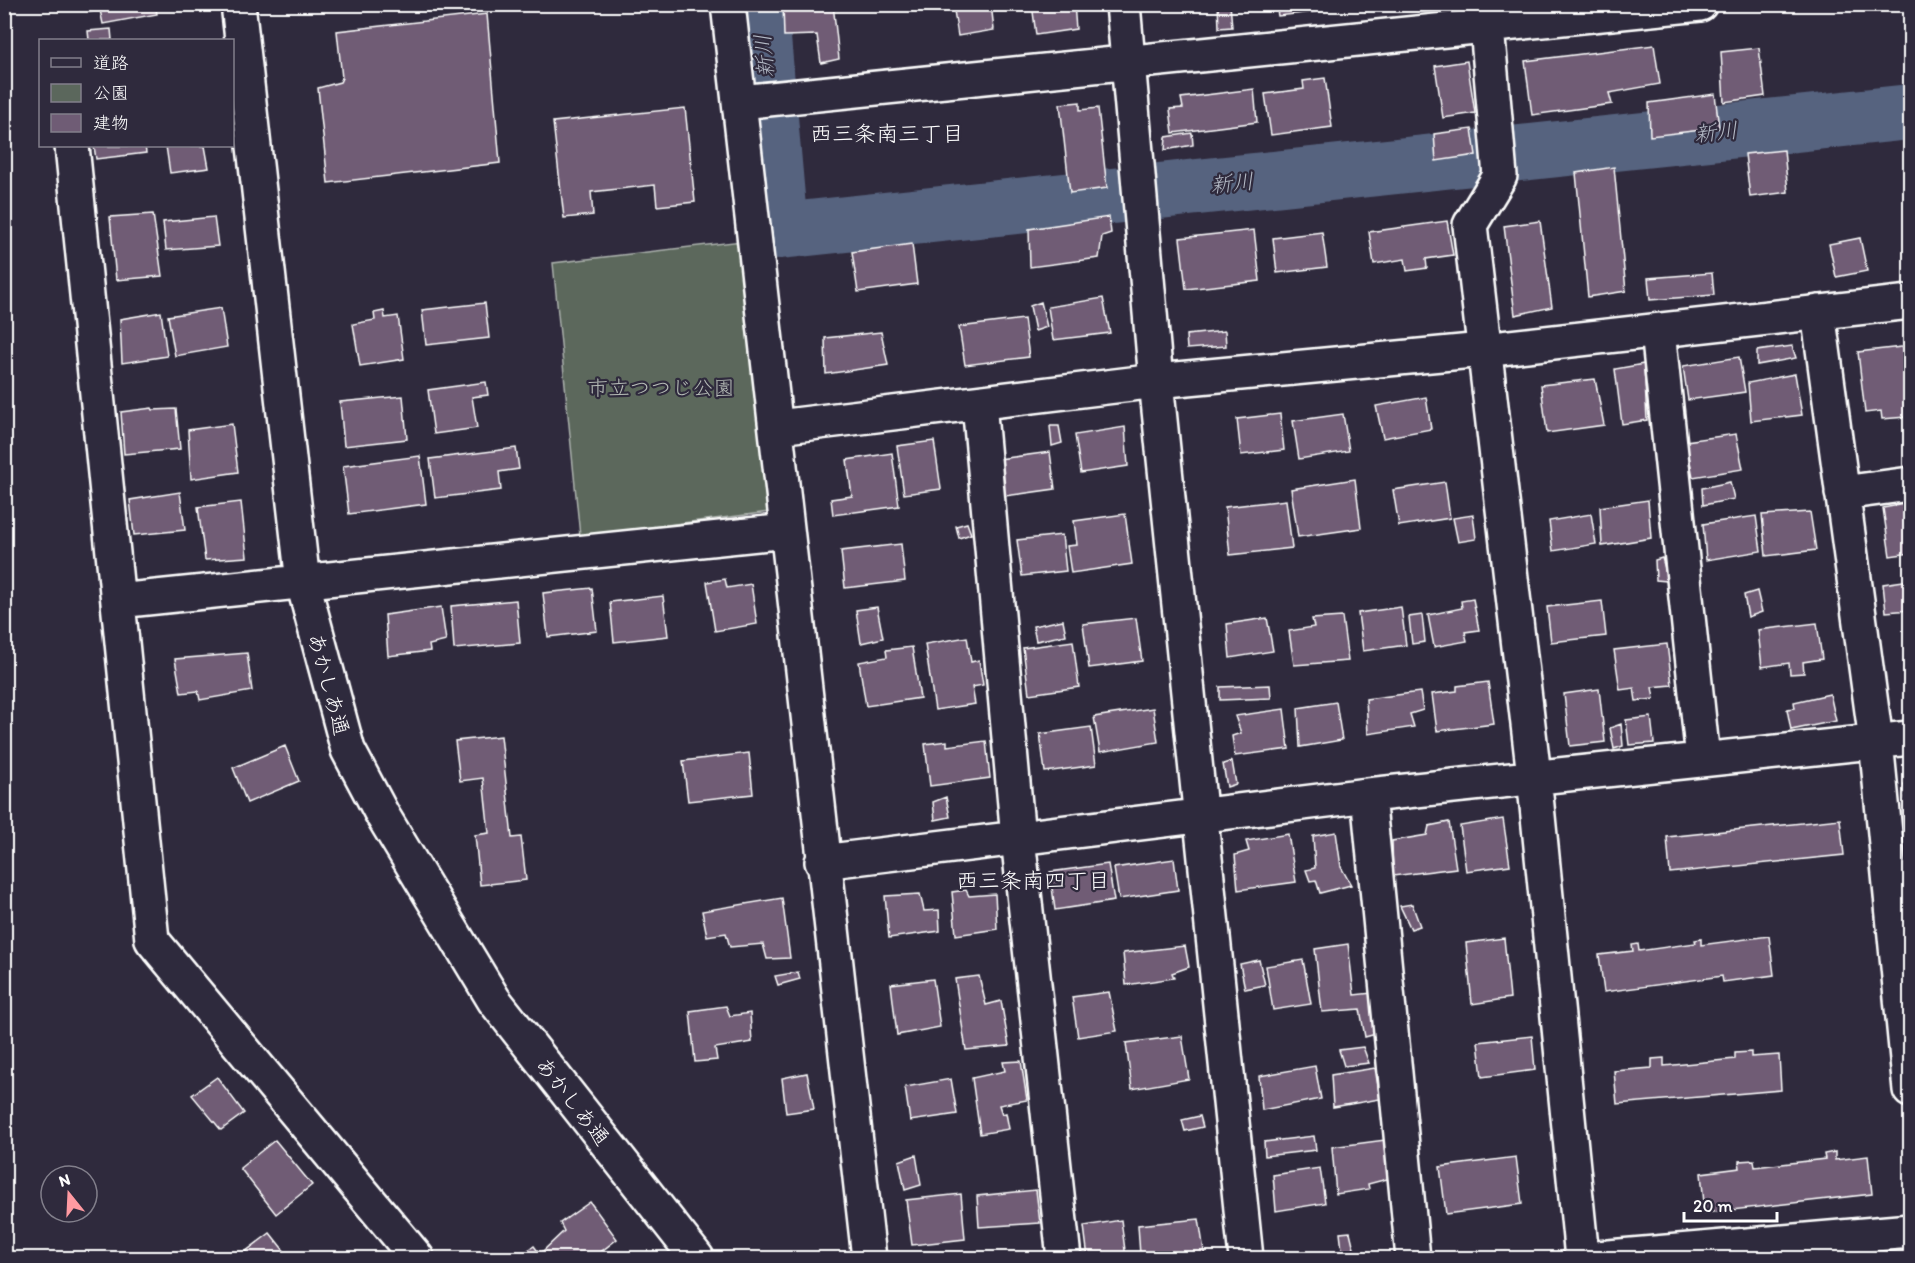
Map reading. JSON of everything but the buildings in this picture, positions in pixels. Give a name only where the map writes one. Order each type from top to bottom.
[{"type":"street","name":"あかしあ通","points":[[238,4],[238,65],[303,583],[348,750],[383,816],[494,1000],[686,1255]]},
{"type":"street","points":[[728,4],[778,428],[822,862],[869,1258]]},
{"type":"street","points":[[1123,4],[1130,62],[1156,381],[1246,1258]]},
{"type":"street","points":[[740,102],[1130,62],[1486,16],[1700,4]]},
{"type":"street","points":[[1486,16],[1500,176],[1470,225],[1534,776],[1582,1258]]},
{"type":"street","points":[[72,147],[152,940],[417,1258]]},
{"type":"street","points":[[778,428],[1156,381],[1483,350],[1911,302]]},
{"type":"street","points":[[1818,312],[1876,741],[1911,1090]]},
{"type":"street","points":[[1658,331],[1703,759]]},
{"type":"street","points":[[979,403],[1018,838],[1064,1258]]},
{"type":"street","points":[[1842,493],[1911,484]]},
{"type":"street","points":[[118,601],[787,531]]},
{"type":"street","points":[[822,862],[1201,814],[1534,776],[1911,738]]},
{"type":"street","points":[[1368,795],[1413,1258]]},
{"type":"street","points":[[1597,1258],[1754,1252],[1911,1231]]},
{"type":"green space","name":"市立つつじ公園","points":[[742,241],[769,512],[580,536],[553,263]]},
{"type":"waterway","name":"新川","points":[[760,4],[780,231],[1910,112]]},
{"type":"district","name":"西三条南三丁目","points":[[887,133]]},
{"type":"district","name":"西三条南四丁目","points":[[1033,880]]}]
